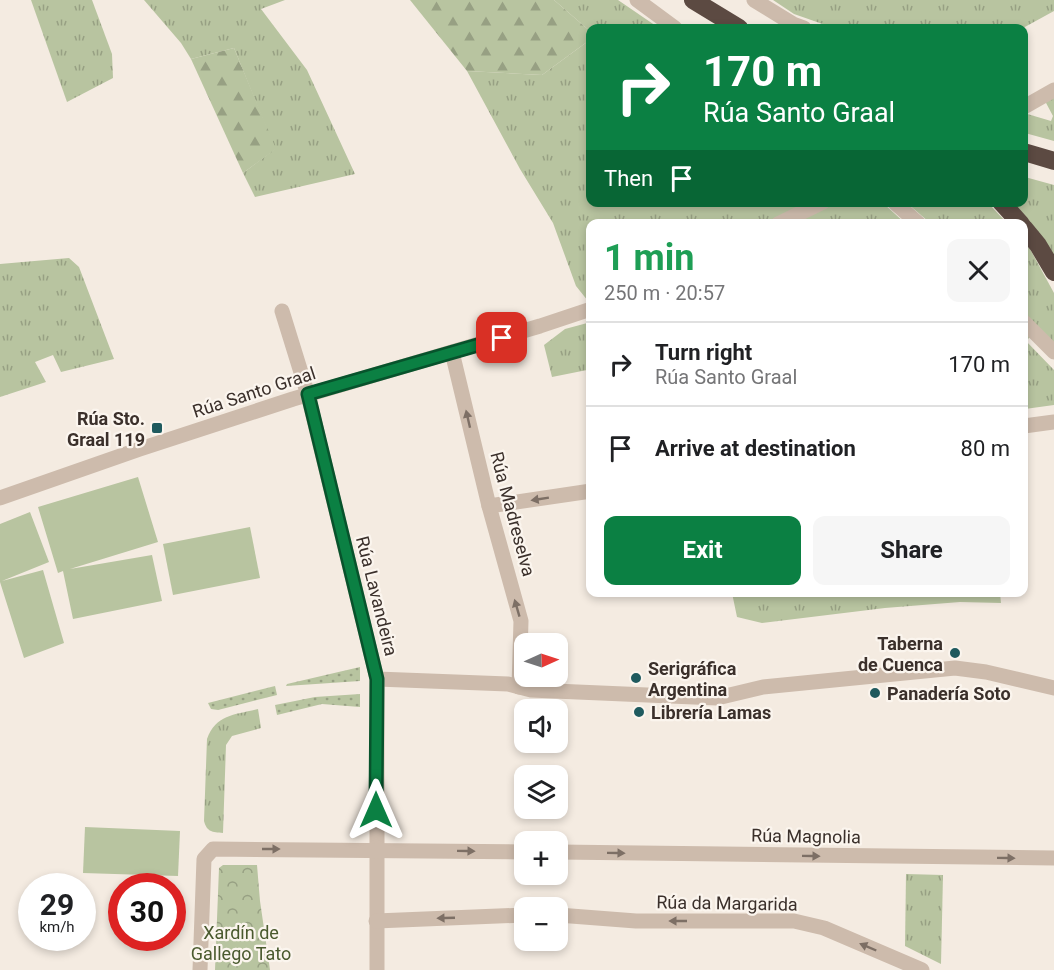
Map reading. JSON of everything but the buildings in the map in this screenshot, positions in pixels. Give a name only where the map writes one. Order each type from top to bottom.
[{"type":"highway","points":[[693,0],[732,24]]},
{"type":"highway","points":[[1028,154],[1054,161]]},
{"type":"highway","points":[[1006,207],[1016,219]]},
{"type":"highway","points":[[1028,233],[1054,272]]},
{"type":"street","points":[[637,0],[670,24]]},
{"type":"street","points":[[754,0],[793,24]]},
{"type":"street","points":[[1028,105],[1054,90]]},
{"type":"street","points":[[788,219],[813,207]]},
{"type":"street","points":[[900,207],[913,219]]},
{"type":"street","name":"Rúa Lavandeira","points":[[282,311],[308,394],[377,679],[375,849],[377,970]]},
{"type":"street","name":"Rúa Santo Graal","points":[[0,498],[308,394],[586,311]]},
{"type":"street","points":[[1028,326],[1054,352]]},
{"type":"street","name":"Rúa Madreselva","points":[[452,352],[489,506],[521,621],[521,633]]},
{"type":"street","points":[[1028,425],[1054,422]]},
{"type":"street","points":[[489,506],[586,492]]},
{"type":"street","points":[[519,687],[531,690],[717,698],[763,687],[955,668],[986,672],[1054,688]]},
{"type":"street","points":[[377,679],[514,686]]},
{"type":"street","points":[[200,970],[204,859],[213,849],[514,852]]},
{"type":"street","name":"Rúa Magnolia","points":[[568,852],[1054,858]]},
{"type":"street","points":[[376,921],[514,915]]},
{"type":"street","name":"Rúa da Margarida","points":[[568,916],[636,921],[794,921],[824,928],[922,970]]},
{"type":"green space","points":[[31,0],[92,0],[112,54],[113,78],[67,102]]},
{"type":"green space","points":[[144,0],[285,0],[261,9],[307,70],[355,174],[255,197],[243,173],[275,149],[234,48],[191,59],[181,43]]},
{"type":"green space","points":[[410,0],[554,0],[586,28],[586,43],[542,75],[467,71]]},
{"type":"green space","points":[[554,0],[618,0],[653,24],[586,24],[586,28]]},
{"type":"green space","points":[[773,0],[1054,0],[1054,11],[1028,25],[823,24],[794,14]]},
{"type":"green space","points":[[586,43],[586,207],[801,207],[773,219],[586,219],[586,298],[576,286],[553,223],[520,169],[467,71],[542,75]]},
{"type":"green space","points":[[234,48],[276,149],[243,173],[191,59]]},
{"type":"green space","points":[[1054,96],[1054,141],[1028,134],[1028,114],[1051,121],[1053,116],[1045,101]]},
{"type":"green space","points":[[1028,178],[1054,185],[1054,261],[1028,224],[1028,219],[1024,219],[1016,207],[1028,207]]},
{"type":"green space","points":[[827,207],[887,207],[901,219],[802,219]]},
{"type":"green space","points":[[912,207],[992,207],[1003,219],[925,219]]},
{"type":"green space","points":[[1028,247],[1054,293],[1054,344],[1028,317]]},
{"type":"green space","points":[[69,258],[79,267],[114,359],[61,372],[53,355],[35,362],[46,382],[0,397],[0,264]]},
{"type":"green space","points":[[586,323],[586,370],[552,377],[544,345],[565,329]]},
{"type":"green space","points":[[1028,343],[1054,370],[1054,405],[1028,409]]},
{"type":"green space","points":[[138,477],[158,542],[70,569],[152,555],[162,601],[73,619],[63,571],[58,573],[38,507]]},
{"type":"green space","points":[[30,512],[49,562],[2,581],[43,570],[64,643],[24,658],[0,582],[0,524]]},
{"type":"green space","points":[[250,527],[260,578],[173,595],[163,544]]},
{"type":"green space","points":[[733,597],[1000,597],[1001,603],[960,602],[885,608],[762,623],[737,617]]},
{"type":"green space","points":[[360,667],[360,681],[286,686],[287,684]]},
{"type":"green space","points":[[275,686],[277,695],[218,710],[211,709],[208,703]]},
{"type":"green space","points":[[360,694],[360,707],[322,704],[277,715],[275,705],[315,697]]},
{"type":"green space","points":[[258,709],[261,728],[232,736],[226,745],[223,833],[210,831],[204,821],[207,739],[221,720]]},
{"type":"green space","points":[[85,827],[180,831],[178,873],[83,873]]},
{"type":"green space","name":"Xardín de Gallego Tato","points":[[223,865],[257,865],[270,970],[215,970],[219,868]]},
{"type":"green space","points":[[906,874],[943,875],[941,964],[905,946]]},
{"type":"place","name":"Rúa Sto. Graal 119","points":[[157,428]]},
{"type":"place","name":"Taberna de Cuenca","points":[[955,653]]},
{"type":"place","name":"Serigráfica Argentina","points":[[636,678]]},
{"type":"place","name":"Panadería Soto","points":[[875,693]]},
{"type":"place","name":"Librería Lamas","points":[[639,712]]},
{"type":"route","points":[[376,810],[377,679],[308,394],[502,338]]}]
